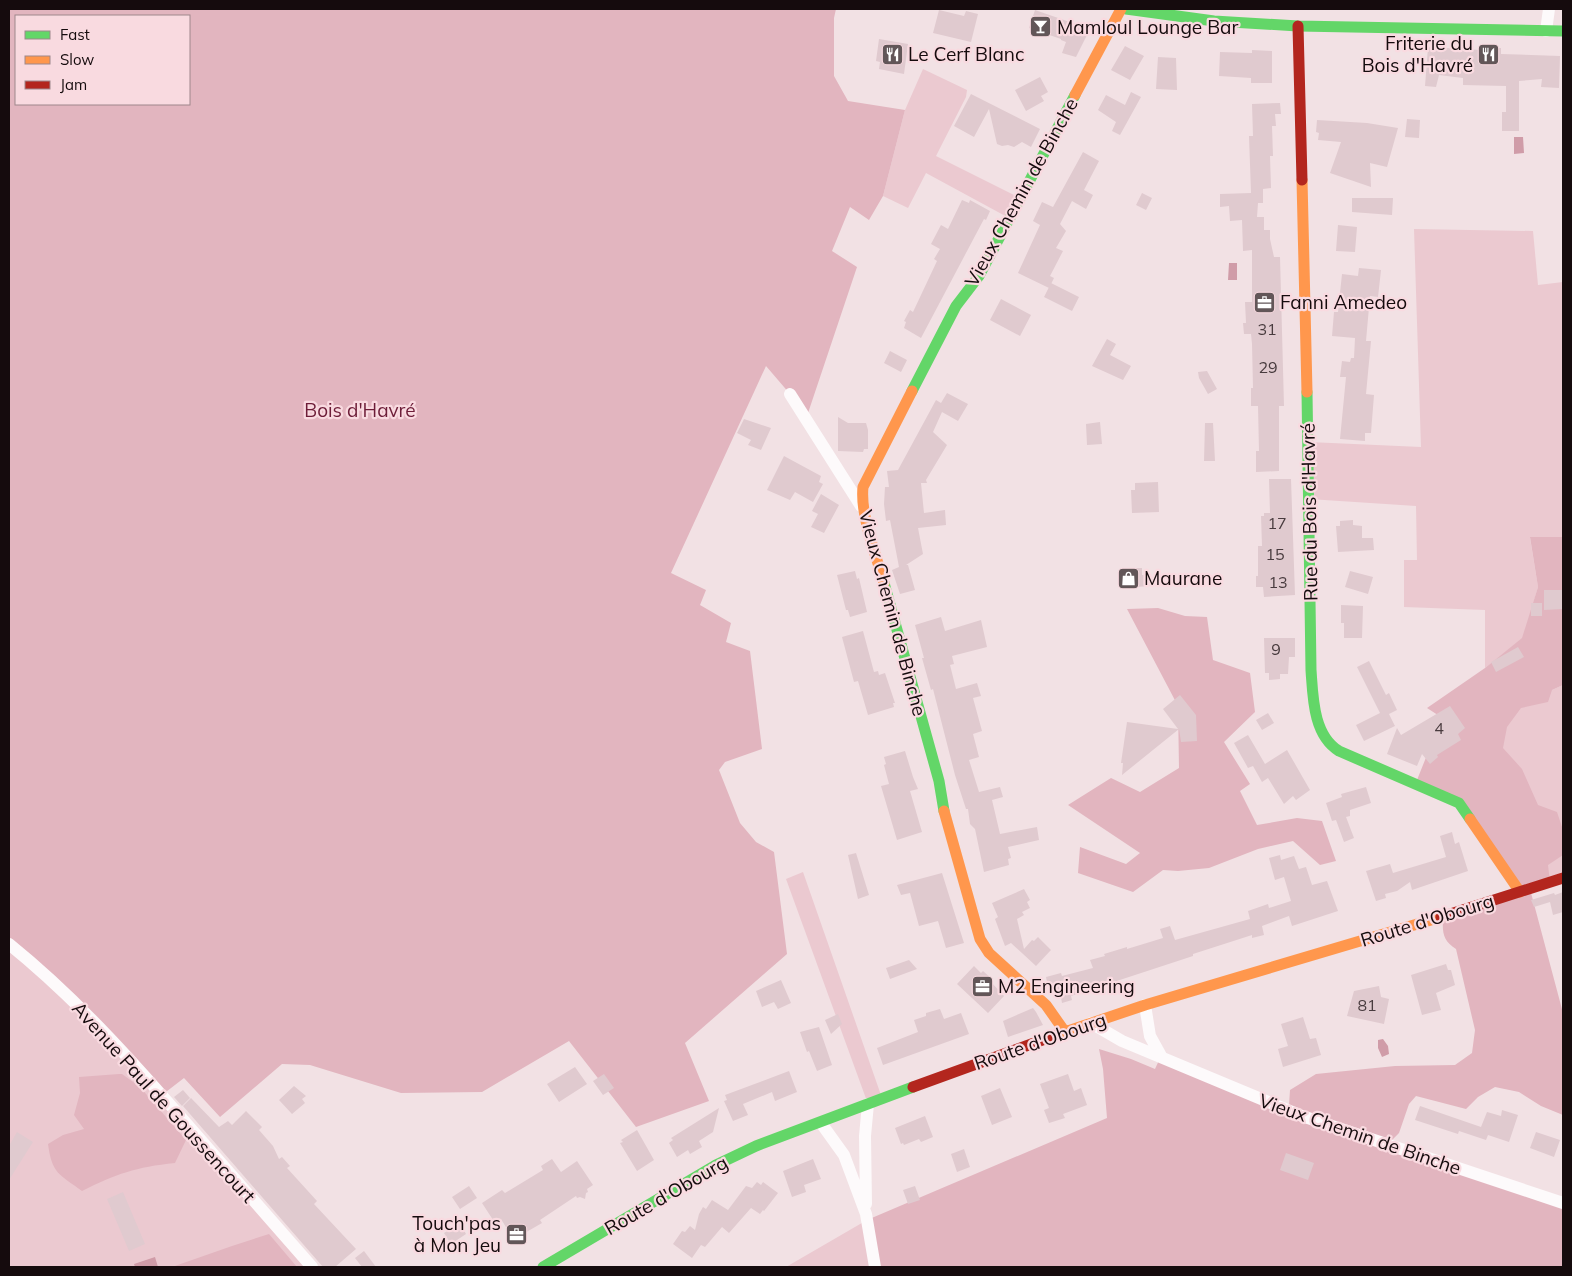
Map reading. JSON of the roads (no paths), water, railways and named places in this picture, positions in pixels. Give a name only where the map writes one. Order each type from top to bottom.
[{"type":"street","name":"Vieux Chemin de Binche","points":[[1065,1032],[1046,1006],[989,953],[980,939],[941,799],[939,780],[864,511],[862,497],[863,487],[956,306],[979,276],[1121,9]]},
{"type":"street","points":[[1126,9],[1214,21],[1298,26],[1563,32]]},
{"type":"street","points":[[1546,31],[1548,9]]},
{"type":"street","name":"Rue du Bois d'Havré","points":[[1298,26],[1308,414],[1311,670],[1312,689],[1320,725],[1330,745],[1339,751],[1459,803],[1520,892]]},
{"type":"street","points":[[790,394],[864,511]]},
{"type":"street","name":"Route d'Obourg","points":[[543,1267],[716,1165],[756,1146],[1065,1032],[1145,1005],[1563,878]]},
{"type":"street","name":"Avenue Paul de Goussencourt","points":[[9,944],[63,990],[100,1026],[312,1267]]},
{"type":"street","points":[[1145,1005],[1150,1036],[1161,1056]]},
{"type":"street","name":"Vieux Chemin de Binche","points":[[1091,1023],[1122,1040],[1302,1116],[1563,1203]]},
{"type":"street","points":[[868,1104],[865,1136],[866,1214],[875,1267]]},
{"type":"street","points":[[821,1122],[844,1155],[866,1214]]},
{"type":"place","name":"Mamloul Lounge Bar","points":[[1041,27]]},
{"type":"place","name":"Le Cerf Blanc","points":[[892,54]]},
{"type":"place","name":"Friterie du Bois d'Havré","points":[[1489,54]]},
{"type":"place","name":"Fanni Amedeo","points":[[1264,302]]},
{"type":"place","name":"Maurane","points":[[1128,578]]},
{"type":"place","name":"M2 Engineering","points":[[982,986]]},
{"type":"place","name":"Touch'pas à Mon Jeu","points":[[517,1234]]},
{"type":"park label","name":"Bois d'Havré","points":[[360,410]]}]
